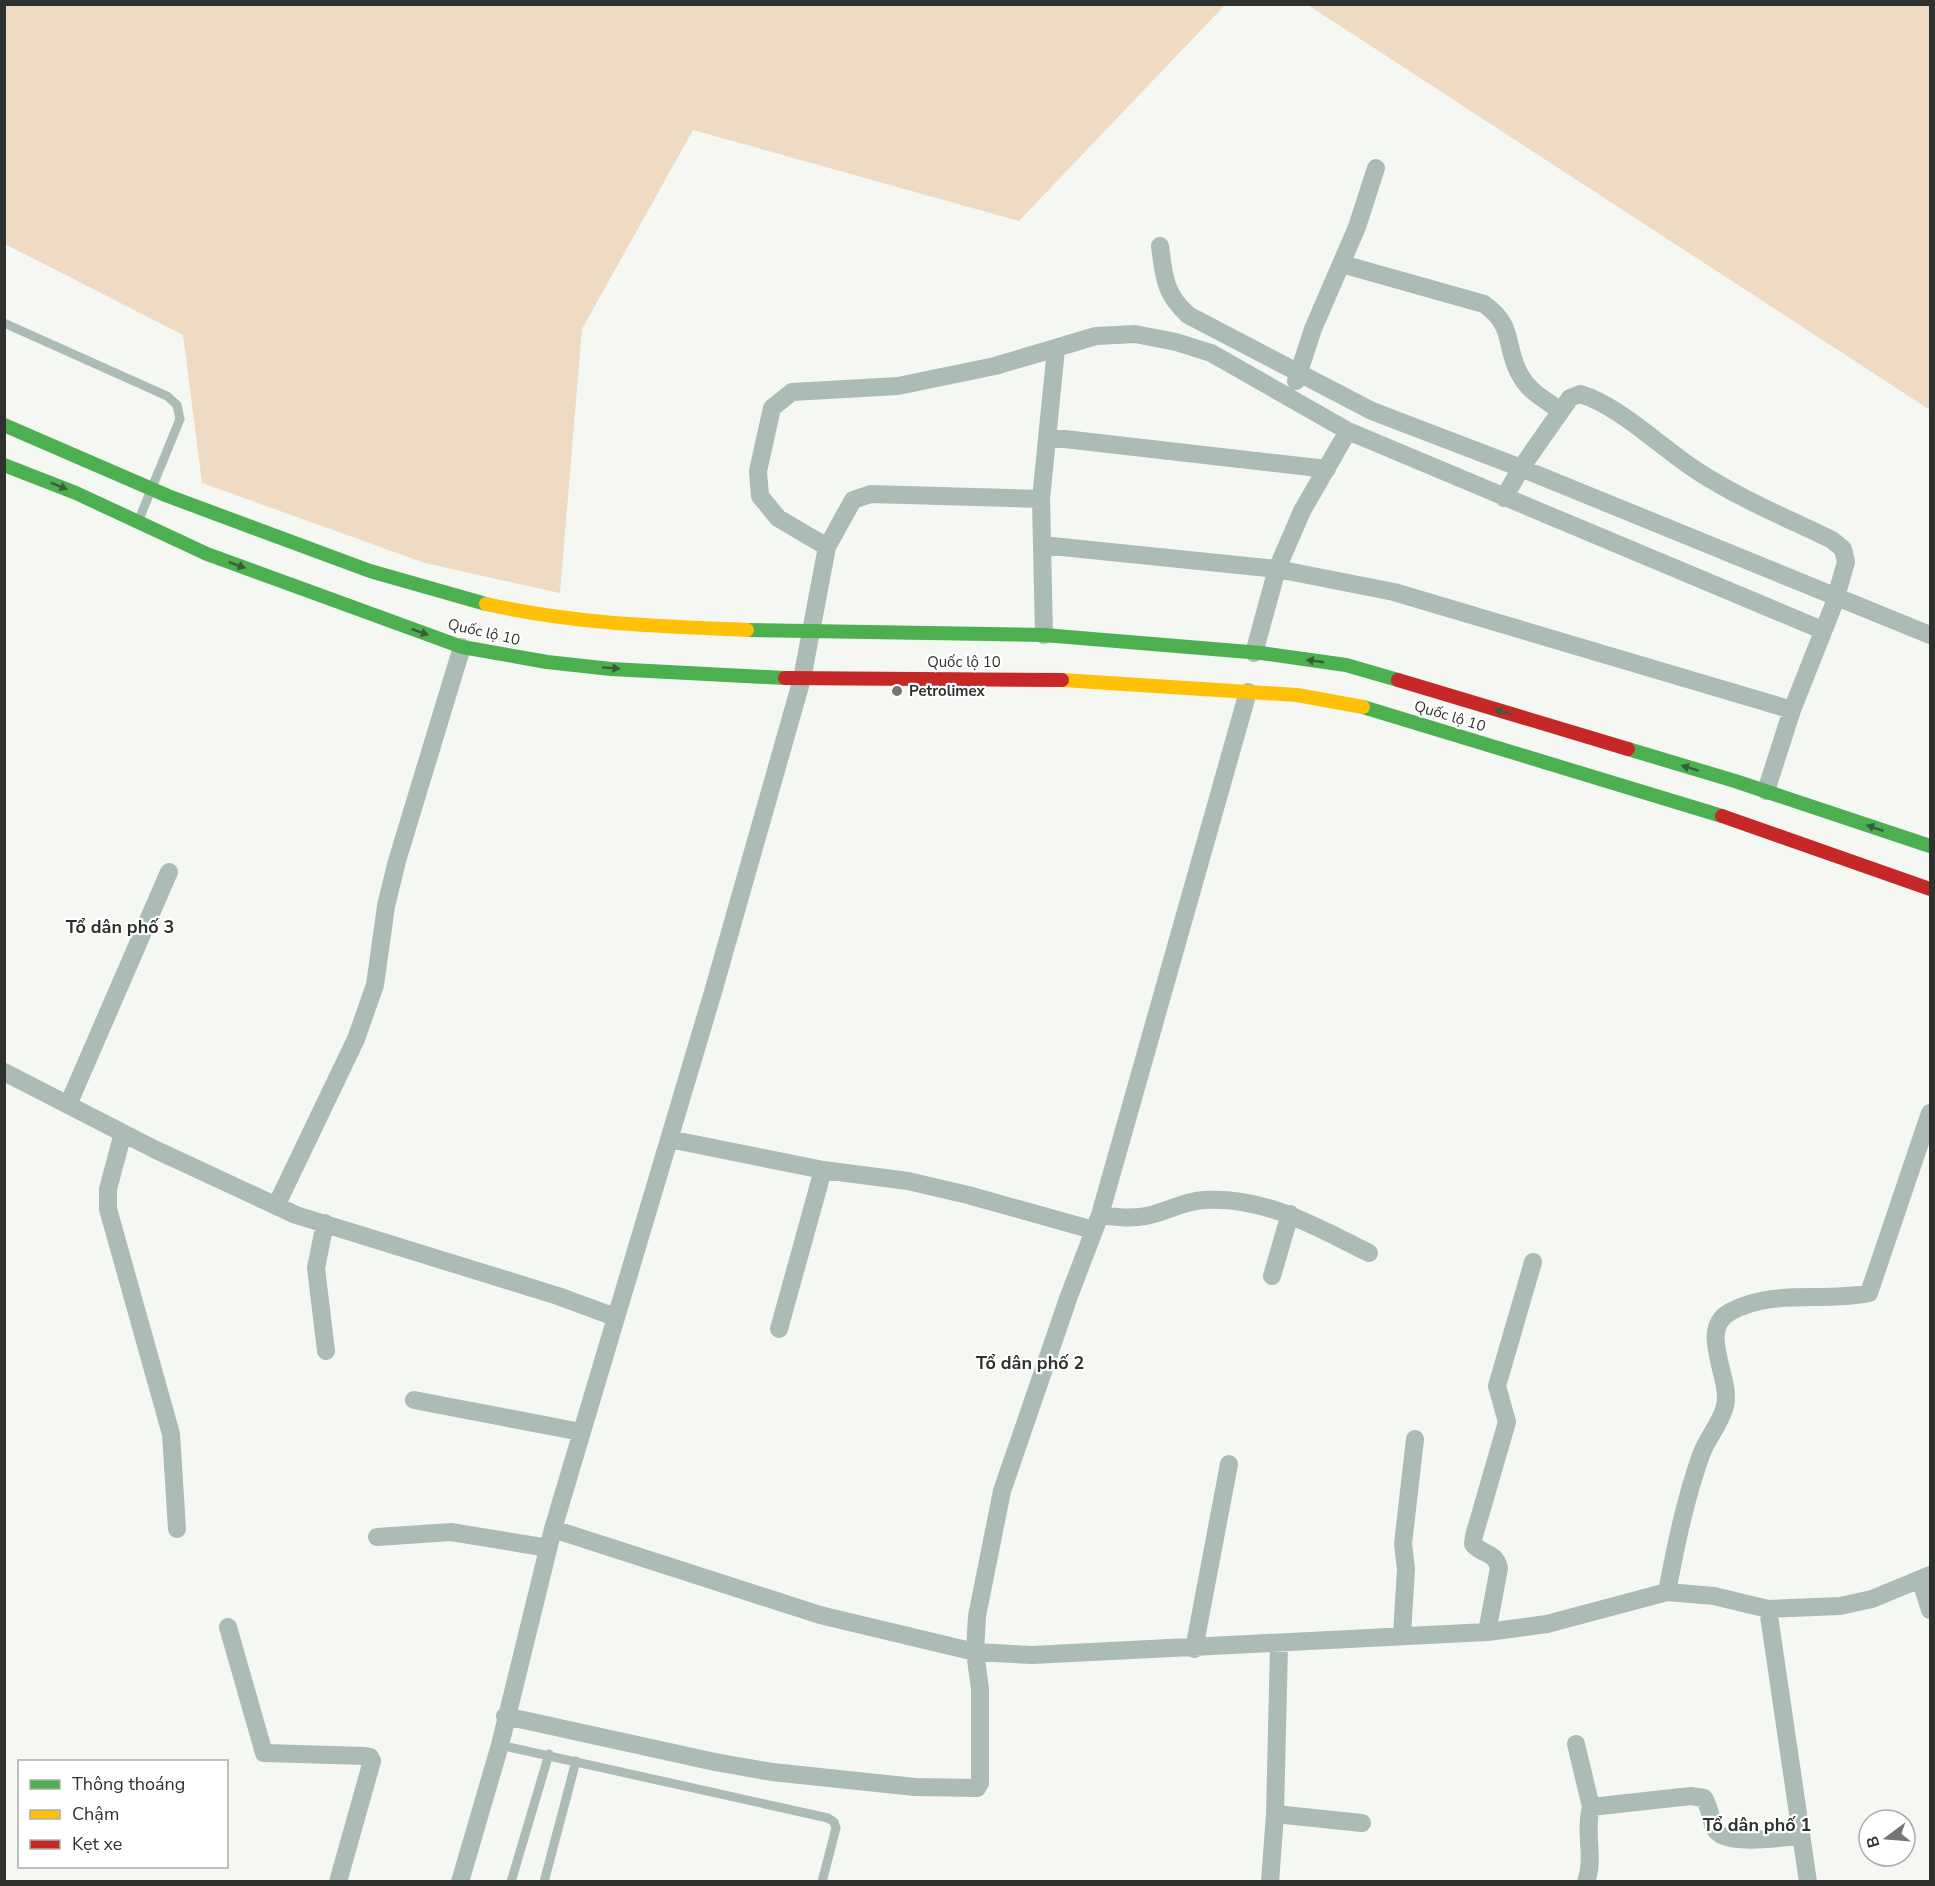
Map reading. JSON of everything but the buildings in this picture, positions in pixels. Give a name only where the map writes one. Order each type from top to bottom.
[{"type":"highway","name":"Quốc lộ 10","points":[[4,424],[152,489],[370,571],[465,599],[535,615],[602,624],[811,632],[1044,635],[1254,653],[1346,665],[1766,791],[1930,846]]},
{"type":"highway","name":"Quốc lộ 10","points":[[4,465],[76,493],[207,554],[462,647],[547,662],[611,669],[802,678],[1045,679],[1297,695],[1358,705],[1751,825],[1930,889]]},
{"type":"street","points":[[1295,384],[1313,329],[1342,264],[1376,168]]},
{"type":"street","points":[[1160,246],[1165,282],[1173,301],[1188,315],[1295,384],[1348,431],[1411,442],[1830,613],[1930,635]]},
{"type":"street","points":[[1342,264],[1484,304],[1497,313],[1506,325],[1518,372],[1526,384],[1561,411]]},
{"type":"street","points":[[827,547],[778,518],[760,496],[758,471],[772,408],[792,392],[898,386],[995,366],[1096,336],[1135,334],[1176,342],[1211,353],[1372,411],[1411,442],[1830,613]]},
{"type":"street","points":[[1044,635],[1041,499],[1056,349]]},
{"type":"street","points":[[1513,483],[1570,398],[1580,394],[1590,397],[1701,474],[1832,540],[1843,549],[1846,562],[1830,613],[1792,710],[1766,791]]},
{"type":"street","points":[[1254,653],[1277,569],[1302,512],[1348,431]]},
{"type":"street","points":[[1047,437],[1327,470]]},
{"type":"street","points":[[460,1881],[500,1745],[505,1716],[553,1529],[669,1139],[802,678],[827,547],[854,500],[871,494],[1041,499]]},
{"type":"street","points":[[1042,545],[1277,569],[1394,592],[1792,710]]},
{"type":"street","points":[[276,1206],[357,1039],[375,985],[386,906],[397,861],[462,647]]},
{"type":"street","points":[[505,1716],[693,1758],[772,1772],[915,1787],[971,1790],[977,1788],[980,1783],[981,1743],[980,1689],[975,1652],[977,1616],[1002,1491],[1097,1222],[1248,692]]},
{"type":"street","points":[[68,1105],[170,872]]},
{"type":"street","points":[[4,1072],[123,1133],[276,1206],[558,1296],[615,1317]]},
{"type":"street","points":[[1667,1592],[1687,1495],[1707,1440],[1726,1403],[1716,1337],[1717,1324],[1728,1312],[1757,1301],[1869,1293],[1874,1285],[1917,1146],[1930,1113]]},
{"type":"street","points":[[123,1133],[108,1189],[108,1209],[171,1434],[177,1529]]},
{"type":"street","points":[[669,1139],[823,1170],[864,1174],[1097,1222],[1146,1216],[1182,1203],[1205,1200],[1261,1204],[1290,1214],[1369,1253]]},
{"type":"street","points":[[779,1329],[823,1170]]},
{"type":"street","points":[[1272,1276],[1290,1214]]},
{"type":"street","points":[[325,1223],[316,1268],[327,1351]]},
{"type":"street","points":[[1487,1632],[1499,1568],[1497,1560],[1492,1555],[1478,1550],[1473,1544],[1507,1422],[1497,1386],[1533,1262]]},
{"type":"street","points":[[414,1400],[581,1432]]},
{"type":"street","points":[[1402,1635],[1406,1569],[1403,1544],[1415,1439]]},
{"type":"street","points":[[1194,1649],[1229,1464]]},
{"type":"street","points":[[553,1529],[820,1615],[975,1652],[1032,1655],[1194,1649],[1402,1635],[1487,1632],[1547,1624],[1667,1592],[1714,1596],[1768,1609],[1840,1606],[1872,1599],[1926,1578],[1930,1610]]},
{"type":"street","points":[[376,1537],[451,1532],[548,1548]]},
{"type":"street","points":[[1768,1609],[1808,1881]]},
{"type":"street","points":[[228,1627],[264,1753],[365,1756],[370,1757],[372,1761],[338,1881]]},
{"type":"street","points":[[1270,1881],[1275,1814],[1279,1645]]},
{"type":"street","points":[[1576,1744],[1591,1807],[1587,1819],[1590,1870],[1586,1881]]},
{"type":"street","points":[[1591,1807],[1691,1796],[1704,1798],[1711,1810],[1715,1829],[1723,1837],[1735,1840],[1801,1836]]},
{"type":"street","points":[[1275,1814],[1362,1823]]},
{"type":"lane","points":[[4,323],[167,396],[177,405],[180,419],[138,522]]},
{"type":"lane","points":[[500,1745],[549,1754],[828,1818],[834,1822],[836,1828],[822,1881]]},
{"type":"lane","points":[[511,1881],[549,1754]]},
{"type":"lane","points":[[544,1881],[576,1761]]},
{"type":"shaded area","points":[[4,5],[1225,5],[1019,221],[693,130],[582,329],[560,593],[425,563],[202,483],[183,335],[5,244]]},
{"type":"shaded area","points":[[1308,5],[1930,5],[1930,410]]},
{"type":"traffic: fast","points":[[4,425],[168,496],[370,571],[486,604]]},
{"type":"traffic: fast","points":[[4,465],[76,493],[207,554],[462,647],[547,662],[611,669],[785,678]]},
{"type":"traffic: fast","points":[[747,630],[1044,635],[1261,653],[1346,665],[1398,680]]},
{"type":"traffic: fast","points":[[1363,707],[1722,816]]},
{"type":"traffic: fast","points":[[1628,749],[1735,781],[1930,846]]},
{"type":"traffic: slow","points":[[486,604],[584,620],[747,630]]},
{"type":"traffic: slow","points":[[1062,680],[1297,695],[1363,707]]},
{"type":"traffic: jam","points":[[785,678],[1062,680]]},
{"type":"traffic: jam","points":[[1398,680],[1628,749]]},
{"type":"traffic: jam","points":[[1722,816],[1930,889]]},
{"type":"place","name":"Petrolimex","points":[[897,691]]},
{"type":"district","name":"Tổ dân phố 3","points":[[120,927]]},
{"type":"district","name":"Tổ dân phố 2","points":[[1030,1363]]},
{"type":"district","name":"Tổ dân phố 1","points":[[1757,1825]]}]
